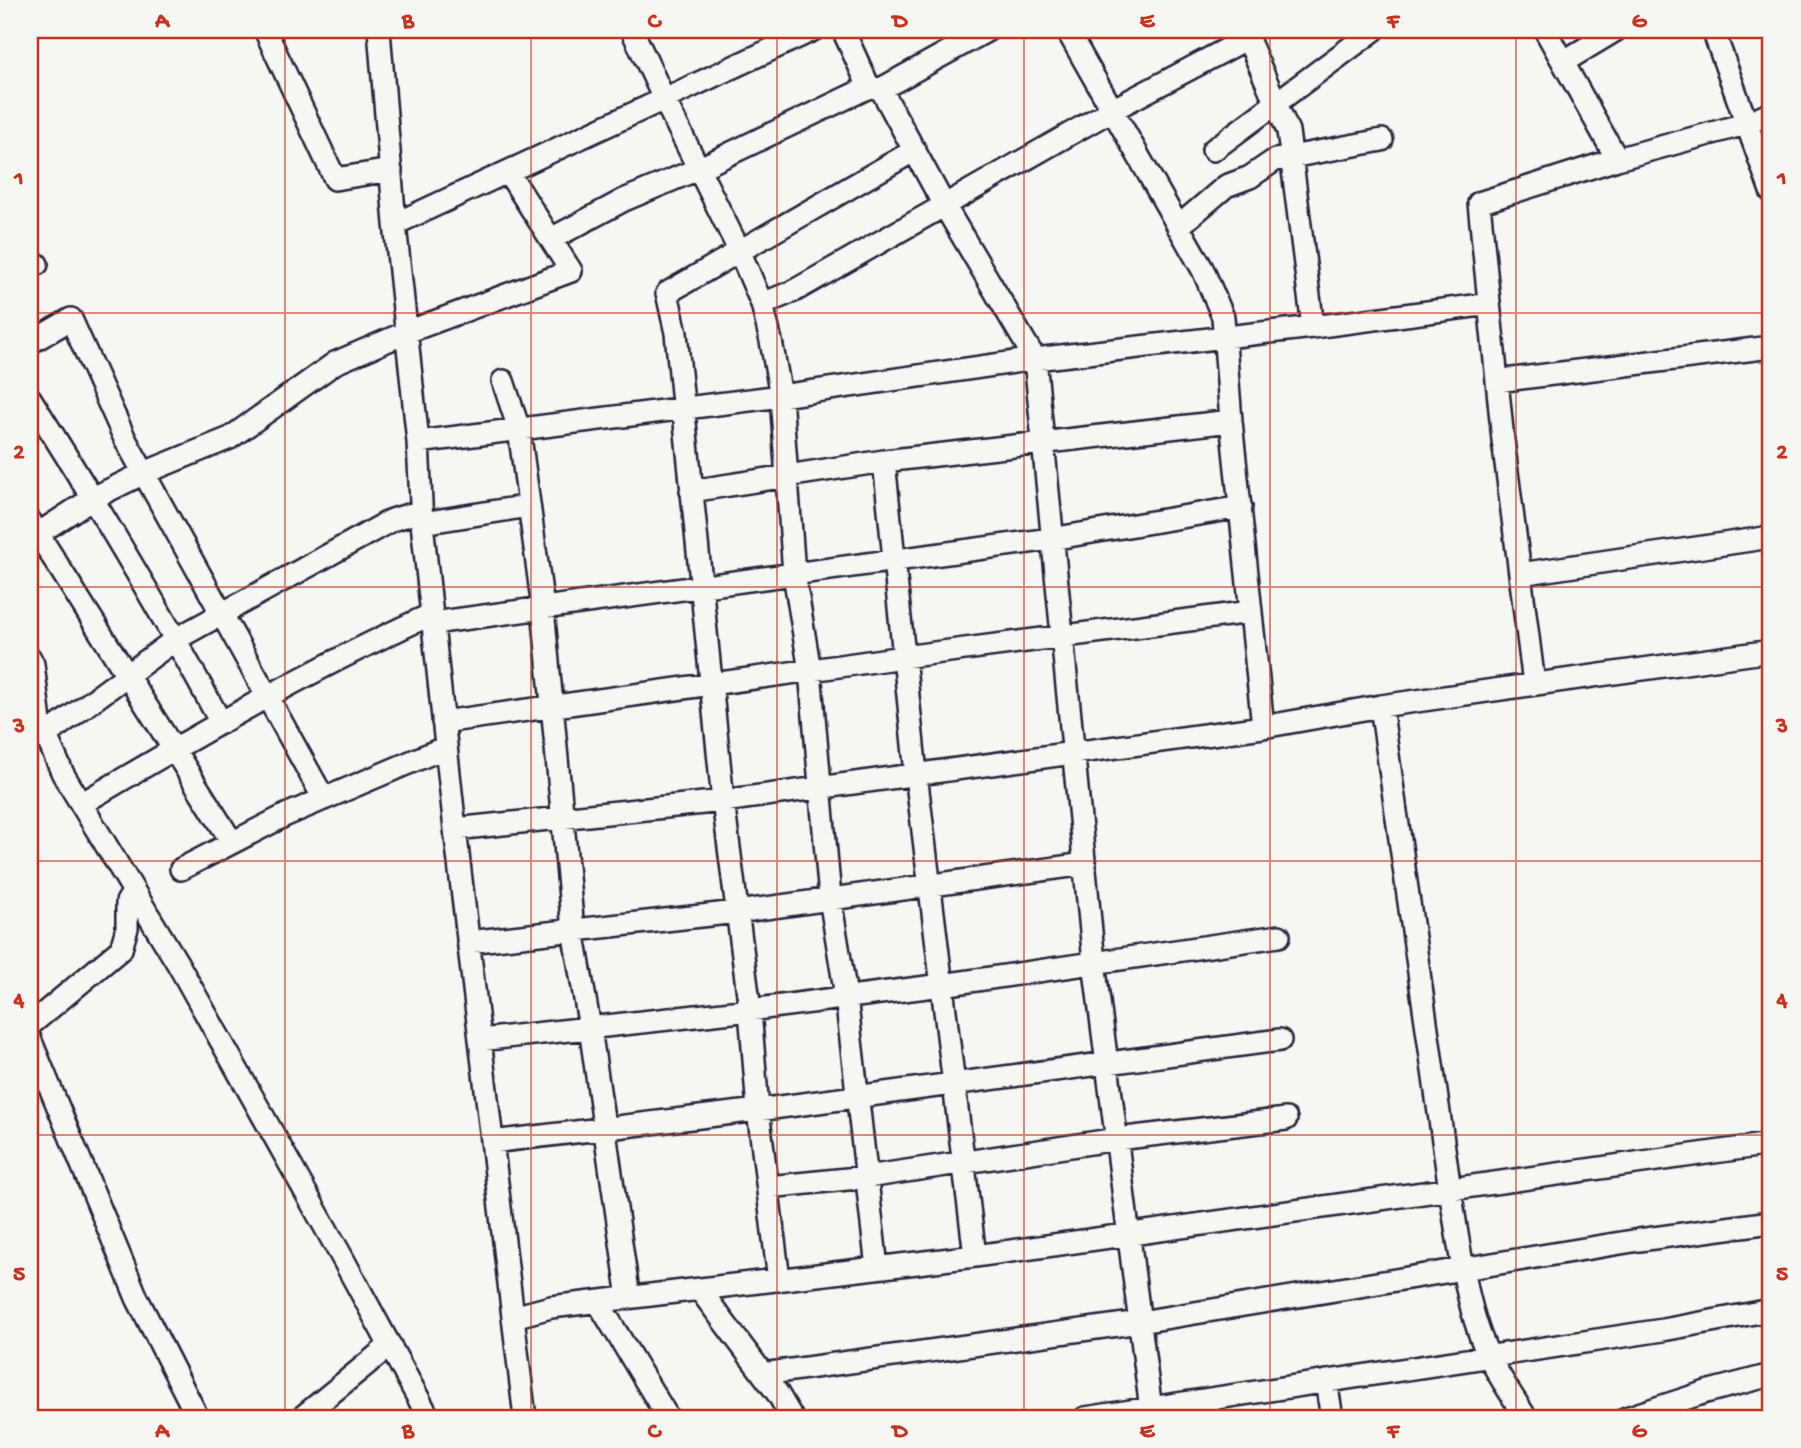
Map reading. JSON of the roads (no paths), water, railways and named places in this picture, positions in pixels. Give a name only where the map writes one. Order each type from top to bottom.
[{"type":"street","points":[[265,30],[335,179],[391,170]]},
{"type":"street","points":[[379,30],[418,442],[421,517],[525,1418]]},
{"type":"street","points":[[632,30],[738,250],[762,304],[771,341],[781,396],[794,574],[810,671],[830,898],[846,996],[877,1268]]},
{"type":"street","points":[[396,223],[813,30]]},
{"type":"street","points":[[843,30],[1035,359],[1094,962],[1152,1413]]},
{"type":"street","points":[[551,239],[624,200],[875,88],[988,30]]},
{"type":"street","points":[[1067,30],[1203,270],[1223,317],[1230,421],[1263,727]]},
{"type":"street","points":[[1213,150],[1374,30]]},
{"type":"street","points":[[1545,30],[1617,159]]},
{"type":"street","points":[[1563,62],[1616,30]]},
{"type":"street","points":[[1713,30],[1771,191]]},
{"type":"street","points":[[762,304],[794,291],[1246,34],[1288,131],[1312,327]]},
{"type":"street","points":[[1534,684],[1497,381],[1479,203],[1617,159],[1749,124],[1771,113]]},
{"type":"street","points":[[1178,227],[1226,186],[1250,177],[1275,160],[1382,140]]},
{"type":"street","points":[[779,1280],[758,1110],[750,1010],[723,801],[676,333],[667,293],[915,150]]},
{"type":"street","points":[[232,842],[33,531],[144,473],[230,438],[335,363],[407,332],[571,271],[508,172]]},
{"type":"street","points":[[418,442],[781,396],[1035,359],[1312,327],[1489,303]]},
{"type":"street","points":[[30,343],[71,319],[125,439],[324,799]]},
{"type":"street","points":[[1497,381],[1771,347]]},
{"type":"street","points":[[503,381],[519,429],[542,608],[573,930],[629,1298]]},
{"type":"street","points":[[30,398],[176,639],[221,723]]},
{"type":"street","points":[[691,491],[884,461],[1230,421]]},
{"type":"street","points":[[884,461],[916,774],[975,1256]]},
{"type":"street","points":[[38,725],[128,676],[176,639],[222,612],[392,520],[529,506]]},
{"type":"street","points":[[81,804],[174,748],[369,642],[432,618],[542,608],[1051,539],[1241,507]]},
{"type":"street","points":[[1520,574],[1771,537]]},
{"type":"street","points":[[443,722],[1062,635],[1251,612]]},
{"type":"street","points":[[455,829],[723,801],[1263,727],[1381,706],[1771,651]]},
{"type":"street","points":[[30,658],[33,664],[38,725],[63,774],[185,976],[429,1418]]},
{"type":"street","points":[[1381,706],[1450,1190],[1464,1268],[1475,1319],[1489,1357],[1526,1418]]},
{"type":"street","points":[[181,869],[286,815],[446,747]]},
{"type":"street","points":[[468,942],[737,912],[1085,864]]},
{"type":"street","points":[[30,1025],[121,949],[127,928],[127,902],[134,891]]},
{"type":"street","points":[[480,1040],[750,1010],[1279,936]]},
{"type":"street","points":[[30,1039],[137,1298],[198,1418]]},
{"type":"street","points":[[492,1142],[758,1110],[1280,1040]]},
{"type":"street","points":[[768,1187],[867,1177],[1117,1139],[1286,1119]]},
{"type":"street","points":[[513,1317],[551,1307],[975,1256],[1771,1144]]},
{"type":"street","points":[[763,1374],[1140,1322],[1639,1240],[1771,1222]]},
{"type":"street","points":[[700,1290],[763,1374],[792,1418]]},
{"type":"street","points":[[598,1302],[668,1418]]},
{"type":"street","points":[[1085,1418],[1152,1413],[1326,1381],[1663,1330],[1771,1310]]},
{"type":"street","points":[[301,1418],[390,1345]]},
{"type":"street","points":[[1626,1418],[1706,1392],[1771,1375]]},
{"type":"street","points":[[1326,1381],[1332,1418]]}]
